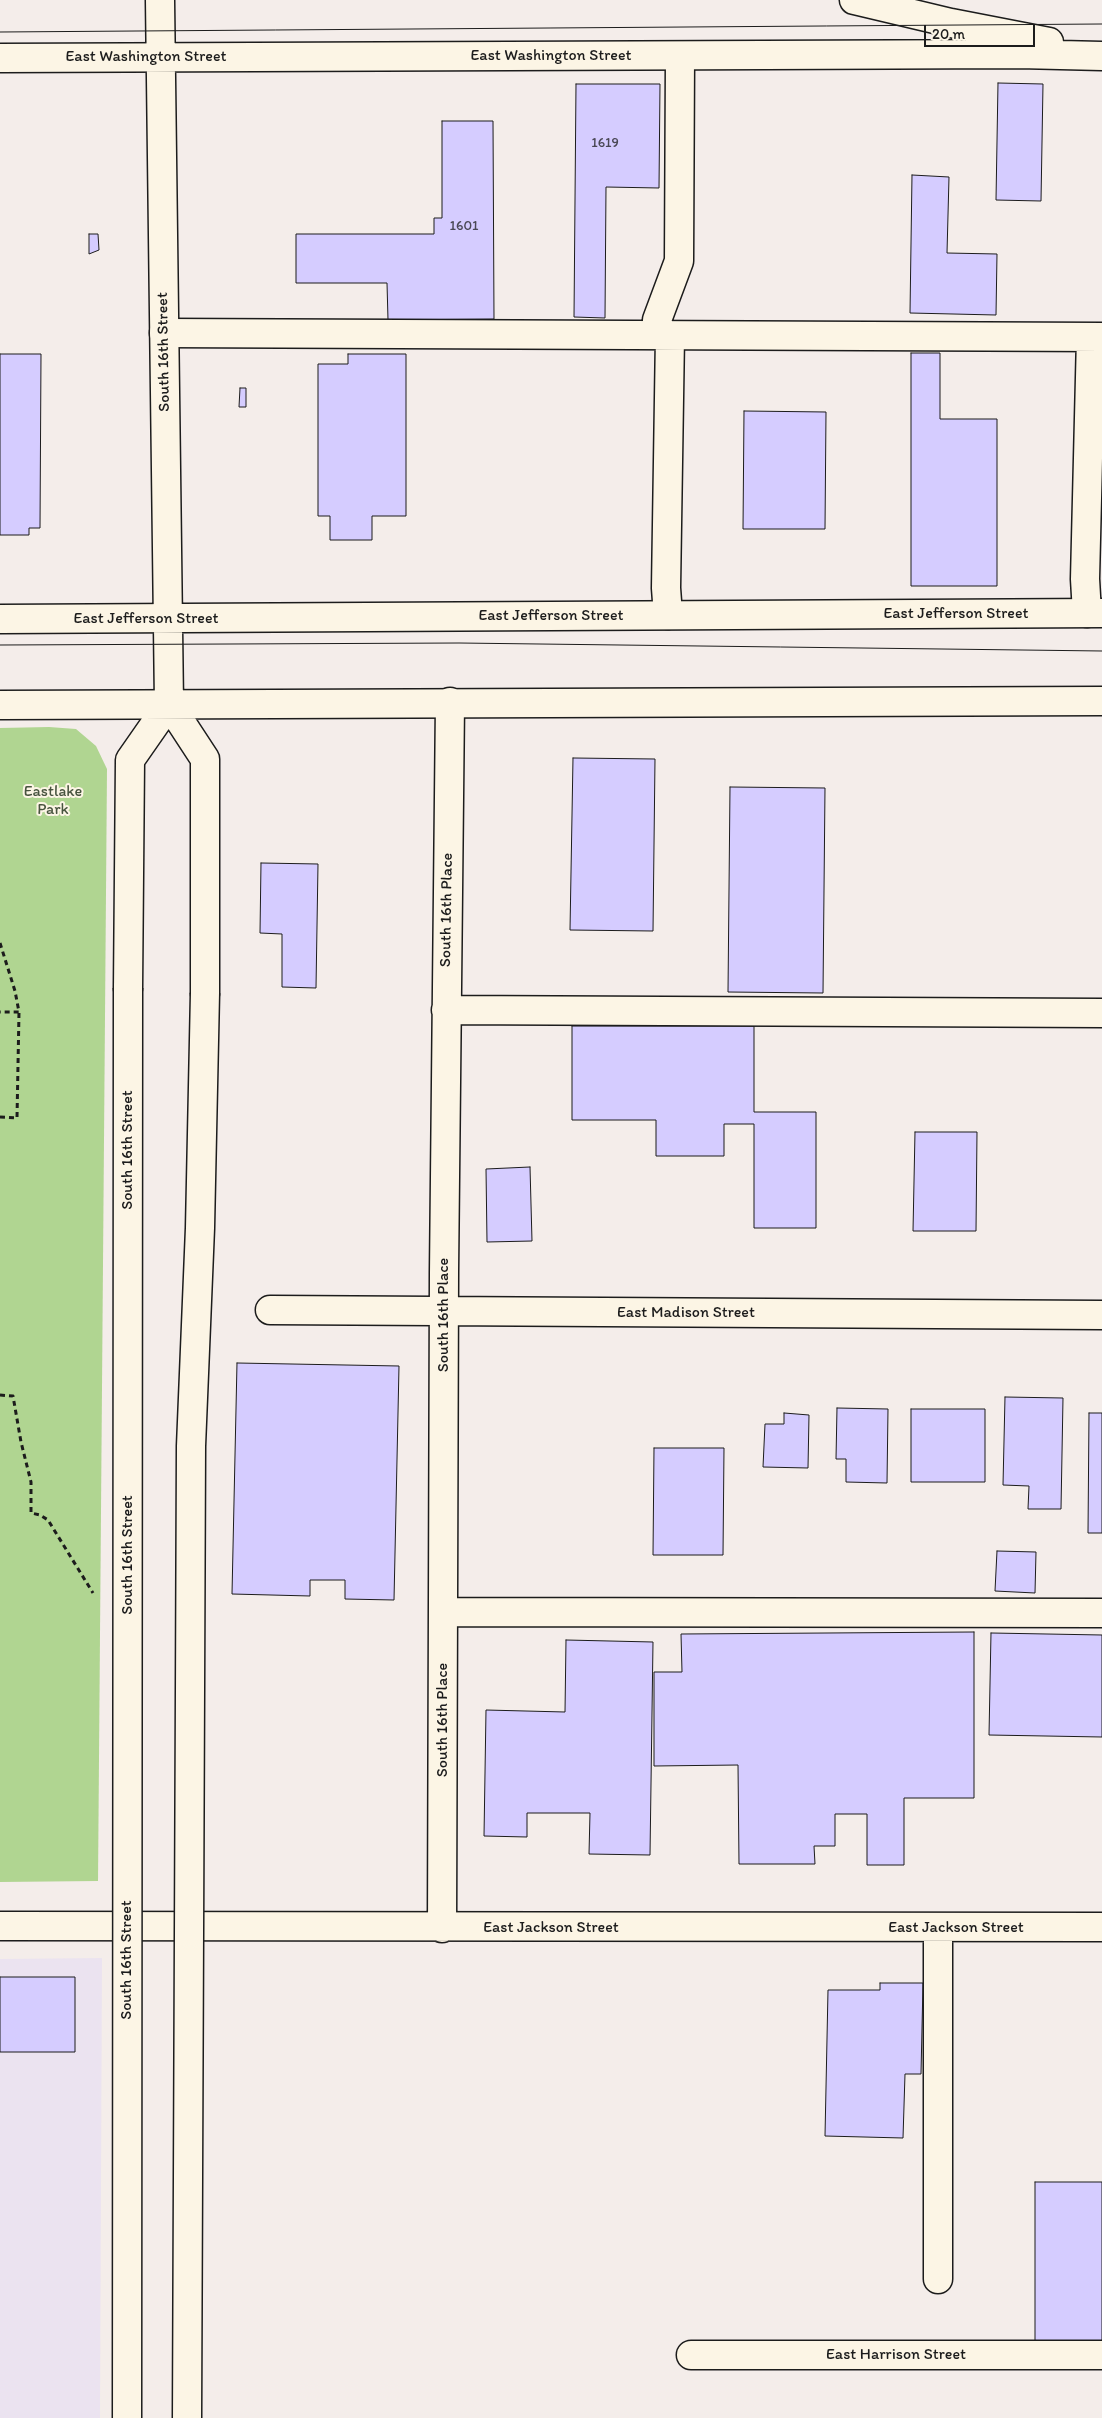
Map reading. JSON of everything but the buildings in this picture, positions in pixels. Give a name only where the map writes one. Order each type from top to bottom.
[{"type":"main road","name":"South 16th Street","points":[[127,2418],[128,988],[130,760],[169,704],[160,0]]},
{"type":"main road","points":[[854,0],[1102,55]]},
{"type":"main road","name":"East Washington Street","points":[[0,58],[160,56],[1102,55]]},
{"type":"main road","points":[[668,615],[664,335],[657,320],[679,261],[680,56]]},
{"type":"main road","points":[[164,333],[1097,337],[1085,579],[1094,613]]},
{"type":"main road","name":"East Jefferson Street","points":[[0,619],[1094,613]]},
{"type":"main road","points":[[0,705],[1102,701]]},
{"type":"main road","name":"South 16th Place","points":[[442,1928],[444,1313],[450,702]]},
{"type":"main road","points":[[169,704],[205,759],[205,993],[200,1228],[191,1446],[187,2418]]},
{"type":"main road","points":[[446,1010],[1102,1013]]},
{"type":"main road","name":"East Madison Street","points":[[270,1310],[444,1313],[1102,1315]]},
{"type":"main road","points":[[443,1612],[1102,1613]]},
{"type":"main road","name":"East Jackson Street","points":[[0,1926],[442,1928],[1102,1927]]},
{"type":"main road","points":[[938,1928],[938,2279]]},
{"type":"main road","name":"East Harrison Street","points":[[691,2355],[1102,2355]]},
{"type":"path","points":[[0,943],[15,991],[18,1012],[18,1118],[0,1117]]},
{"type":"path","points":[[0,1012],[18,1012]]},
{"type":"path","points":[[0,1395],[13,1396],[31,1482],[31,1513],[40,1515],[48,1520],[93,1594]]},
{"type":"shaded area","points":[[102,1958],[100,2418],[0,2418],[0,1959]]},
{"type":"green space","name":"Eastlake Park","points":[[49,727],[76,729],[96,746],[107,769],[98,1881],[0,1882],[0,728]]},
{"type":"tram line","points":[[0,32],[1102,24]]},
{"type":"tram line","points":[[0,645],[459,643],[1102,651]]}]
